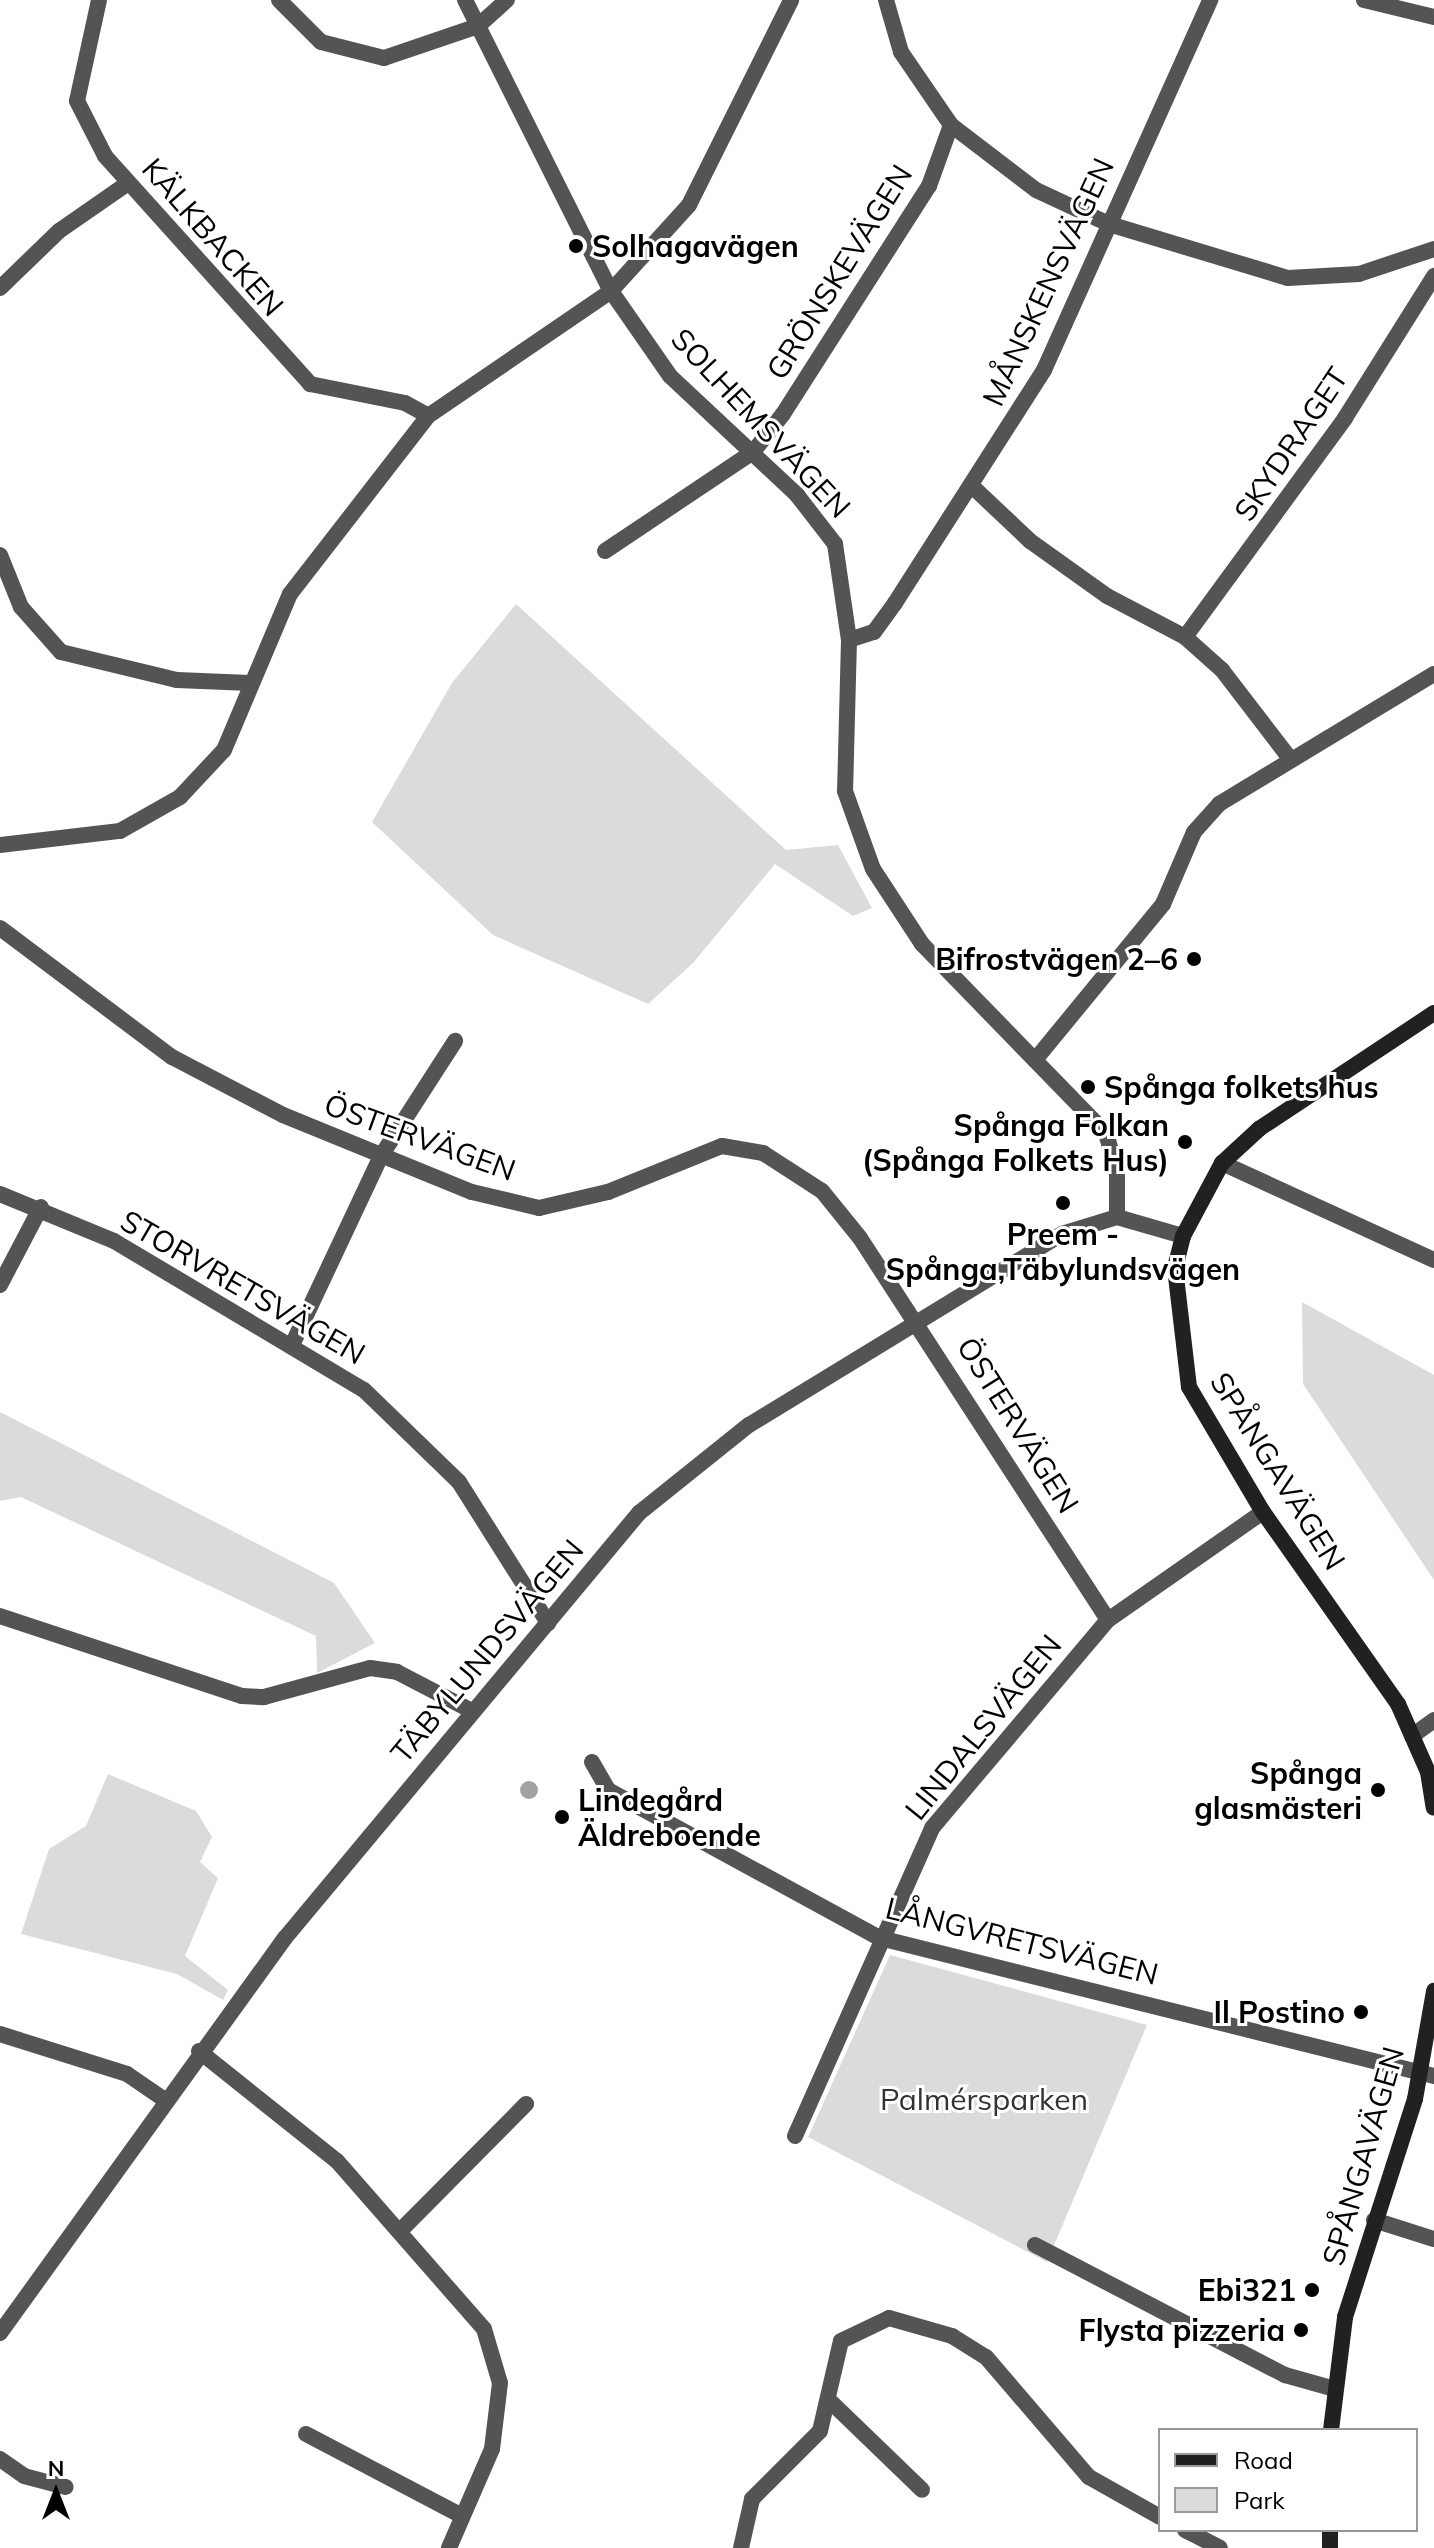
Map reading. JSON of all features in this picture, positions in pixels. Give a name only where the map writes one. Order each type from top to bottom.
[{"type":"street","name":"KÄLKBACKEN","points":[[99,0],[77,101],[128,183],[310,384],[405,403],[428,416]]},
{"type":"street","points":[[279,0],[321,42],[384,58],[478,26],[507,0]]},
{"type":"street","name":"SOLHEMSVÄGEN","points":[[465,0],[611,291],[670,376],[753,452],[835,544],[849,640],[845,791],[873,869],[922,944],[1106,1133],[1117,1172],[1117,1217]]},
{"type":"street","points":[[0,845],[120,831],[180,797],[224,750],[290,594],[428,416],[611,291],[689,205],[791,0]]},
{"type":"street","points":[[886,0],[901,52],[951,125],[1036,190],[1109,224],[1288,278],[1359,274],[1434,249]]},
{"type":"street","name":"MÅNSKENSVÄGEN","points":[[849,640],[874,632],[974,488],[1044,370],[1210,0]]},
{"type":"street","points":[[1364,0],[1434,17]]},
{"type":"street","name":"GRÖNSKEVÄGEN","points":[[605,551],[753,452],[929,186],[951,125]]},
{"type":"street","points":[[0,288],[48,241],[128,183]]},
{"type":"street","name":"SKYDRAGET","points":[[1185,637],[1345,418],[1434,276]]},
{"type":"street","points":[[974,488],[1030,541],[1094,587],[1185,637],[1222,670],[1288,756]]},
{"type":"street","points":[[0,555],[21,607],[61,652],[177,680],[250,683]]},
{"type":"street","points":[[1035,1060],[1163,904],[1194,832],[1219,804],[1288,756],[1434,674]]},
{"type":"street","name":"ÖSTERVÄGEN","points":[[0,928],[172,1057],[381,1156],[472,1192],[539,1208],[608,1192],[722,1146],[763,1153],[822,1191],[918,1320],[1108,1620]]},
{"type":"street","name":"SPÅNGAVÄGEN","points":[[1434,1013],[1259,1129],[1222,1163],[1183,1236],[1175,1268],[1189,1387],[1263,1512],[1398,1704],[1412,1736],[1434,1808]]},
{"type":"street","points":[[293,1343],[381,1156],[455,1041]]},
{"type":"street","points":[[1222,1163],[1434,1260]]},
{"type":"street","name":"STORVRETSVÄGEN","points":[[0,1194],[41,1207],[293,1343],[364,1390],[459,1482],[548,1623]]},
{"type":"street","points":[[0,1285],[41,1207]]},
{"type":"street","points":[[1117,1217],[1183,1236]]},
{"type":"street","name":"TÄBYLUNDSVÄGEN","points":[[0,2333],[60,2259],[199,2051],[472,1711],[639,1513],[693,1465],[918,1320],[1062,1234],[1117,1217]]},
{"type":"street","name":"LINDALSVÄGEN","points":[[795,2136],[844,2037],[880,1938],[932,1828],[1108,1620],[1263,1512]]},
{"type":"street","points":[[0,1616],[242,1696],[264,1697],[370,1668],[397,1672],[472,1711]]},
{"type":"street","points":[[1412,1736],[1434,1720]]},
{"type":"street","name":"LÅNGVRETSVÄGEN","points":[[592,1762],[608,1790],[880,1938],[1427,2074]]},
{"type":"street","name":"SPÅNGAVÄGEN","points":[[1331,2428],[1331,2388],[1374,2220],[1427,2074],[1434,1991]]},
{"type":"street","points":[[0,2034],[127,2074],[165,2100]]},
{"type":"street","points":[[199,2051],[337,2161],[484,2329],[500,2383],[492,2449],[449,2548]]},
{"type":"street","points":[[400,2231],[526,2104]]},
{"type":"street","points":[[1374,2220],[1434,2239]]},
{"type":"street","points":[[1035,2245],[1285,2375],[1331,2388]]},
{"type":"street","points":[[741,2548],[752,2499],[820,2431],[832,2403],[841,2341],[889,2318],[918,2323],[986,2357],[1089,2477],[1158,2516]]},
{"type":"street","points":[[832,2403],[922,2490]]},
{"type":"street","points":[[306,2434],[462,2516]]},
{"type":"street","points":[[0,2459],[24,2476],[66,2487]]},
{"type":"street","points":[[1189,2532],[1220,2548]]},
{"type":"green space","points":[[516,604],[786,850],[838,845],[872,908],[853,916],[775,864],[693,963],[648,1004],[493,935],[372,822],[452,683]]},
{"type":"green space","points":[[1302,1302],[1434,1375],[1434,1580],[1303,1384]]},
{"type":"green space","points":[[0,1412],[334,1583],[375,1643],[317,1673],[316,1636],[21,1497],[0,1501]]},
{"type":"green space","points":[[108,1774],[196,1811],[212,1837],[200,1862],[218,1878],[185,1956],[228,1990],[223,2000],[177,1974],[21,1934],[49,1849],[86,1826]]},
{"type":"green space","name":"Palmérsparken","points":[[890,1955],[1147,2025],[1047,2262],[808,2137]]},
{"type":"shaded area","points":[[529,1781],[538,1790],[529,1799],[520,1790]]},
{"type":"place","name":"Solhagavägen","points":[[576,246]]},
{"type":"place","name":"Bifrostvägen 2–6","points":[[1194,959]]},
{"type":"place","name":"Spånga folkets hus","points":[[1088,1087]]},
{"type":"place","name":"Spånga Folkan (Spånga Folkets Hus)","points":[[1185,1142]]},
{"type":"place","name":"Preem - Spånga,Täbylundsvägen","points":[[1063,1203]]},
{"type":"place","name":"Spånga glasmästeri","points":[[1378,1790]]},
{"type":"place","name":"Lindegård Äldreboende","points":[[562,1817]]},
{"type":"place","name":"Il Postino","points":[[1361,2012]]},
{"type":"place","name":"Ebi321","points":[[1312,2290]]},
{"type":"place","name":"Flysta pizzeria","points":[[1301,2330]]}]
